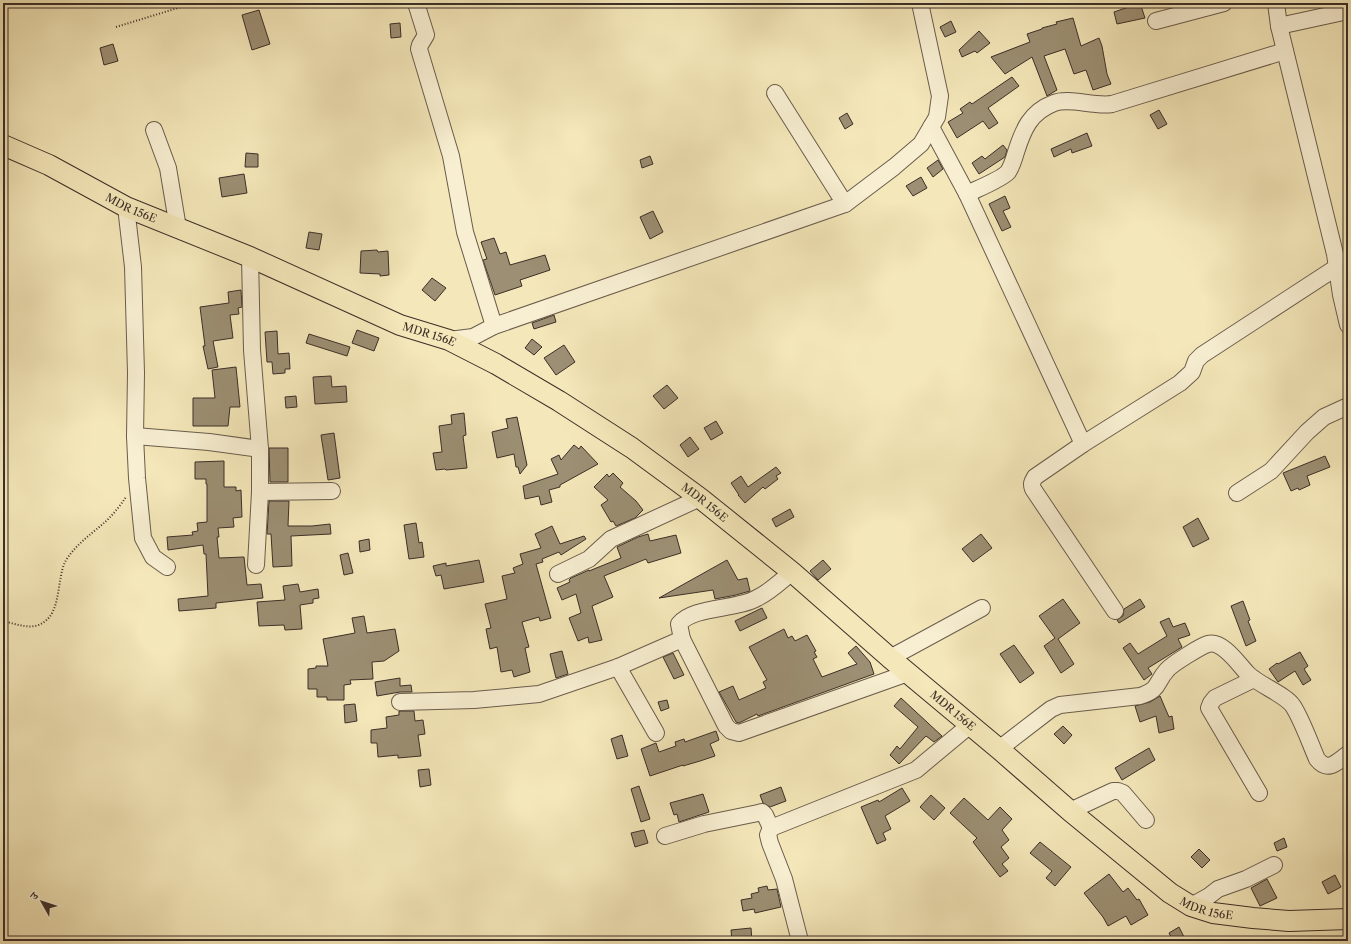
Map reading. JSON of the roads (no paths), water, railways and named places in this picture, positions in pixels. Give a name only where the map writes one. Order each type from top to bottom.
[{"type":"main road","name":"MDR 156E","points":[[3,145],[49,165],[126,206],[250,257],[400,326],[449,340],[496,364],[559,401],[632,448],[700,498],[792,572],[890,658],[999,749],[1070,811],[1170,893],[1191,906],[1213,913],[1289,921],[1348,919]]},
{"type":"street","points":[[416,3],[426,35],[419,49],[451,156],[465,232],[494,326]]},
{"type":"street","points":[[1156,21],[1224,3]]},
{"type":"street","points":[[1276,3],[1279,26],[1335,254],[1341,294],[1348,325]]},
{"type":"street","points":[[449,340],[473,338],[494,326],[844,204],[894,167],[921,144],[937,117],[940,96],[922,4]]},
{"type":"street","points":[[1279,26],[1348,11]]},
{"type":"street","points":[[967,194],[1005,175],[1012,164],[1026,124],[1033,117],[1055,102],[1064,101],[1103,105],[1112,104],[1285,51]]},
{"type":"street","points":[[775,92],[844,204]]},
{"type":"street","points":[[931,127],[967,194],[1083,444]]},
{"type":"street","points":[[154,130],[168,168],[178,228]]},
{"type":"street","points":[[126,206],[133,267],[136,373],[135,436],[137,478],[143,538],[153,557],[167,567]]},
{"type":"street","points":[[250,257],[252,350],[260,449],[260,492],[256,565]]},
{"type":"street","points":[[1115,611],[1033,489],[1031,485],[1035,477],[1083,444],[1180,384],[1192,372],[1196,361],[1202,355],[1337,267]]},
{"type":"street","points":[[1237,493],[1271,471],[1307,432],[1324,417],[1348,406]]},
{"type":"street","points":[[135,436],[209,442],[260,449]]},
{"type":"street","points":[[260,492],[332,491]]},
{"type":"street","points":[[558,574],[589,559],[611,539],[700,498]]},
{"type":"street","points":[[792,572],[757,599],[743,604],[692,614],[683,619],[679,624],[682,639],[726,726],[731,731],[739,732],[908,673]]},
{"type":"street","points":[[890,658],[982,608]]},
{"type":"street","points":[[400,702],[474,700],[539,694],[618,667],[682,639]]},
{"type":"street","points":[[999,749],[1047,712],[1060,705],[1140,696],[1150,693],[1172,665],[1208,644],[1216,643],[1221,646],[1254,679],[1292,704],[1320,763],[1326,766],[1333,765],[1348,754]]},
{"type":"street","points":[[618,667],[656,733]]},
{"type":"street","points":[[1254,679],[1215,698],[1210,703],[1209,708],[1259,793]]},
{"type":"street","points":[[800,941],[784,879],[768,835],[771,828],[916,770],[970,725]]},
{"type":"street","points":[[1070,811],[1113,791],[1118,791],[1123,793],[1146,820]]},
{"type":"street","points":[[665,836],[704,824],[758,812],[762,812],[765,815],[771,828]]},
{"type":"street","points":[[1191,906],[1209,896],[1218,888],[1246,879],[1274,865]]}]
